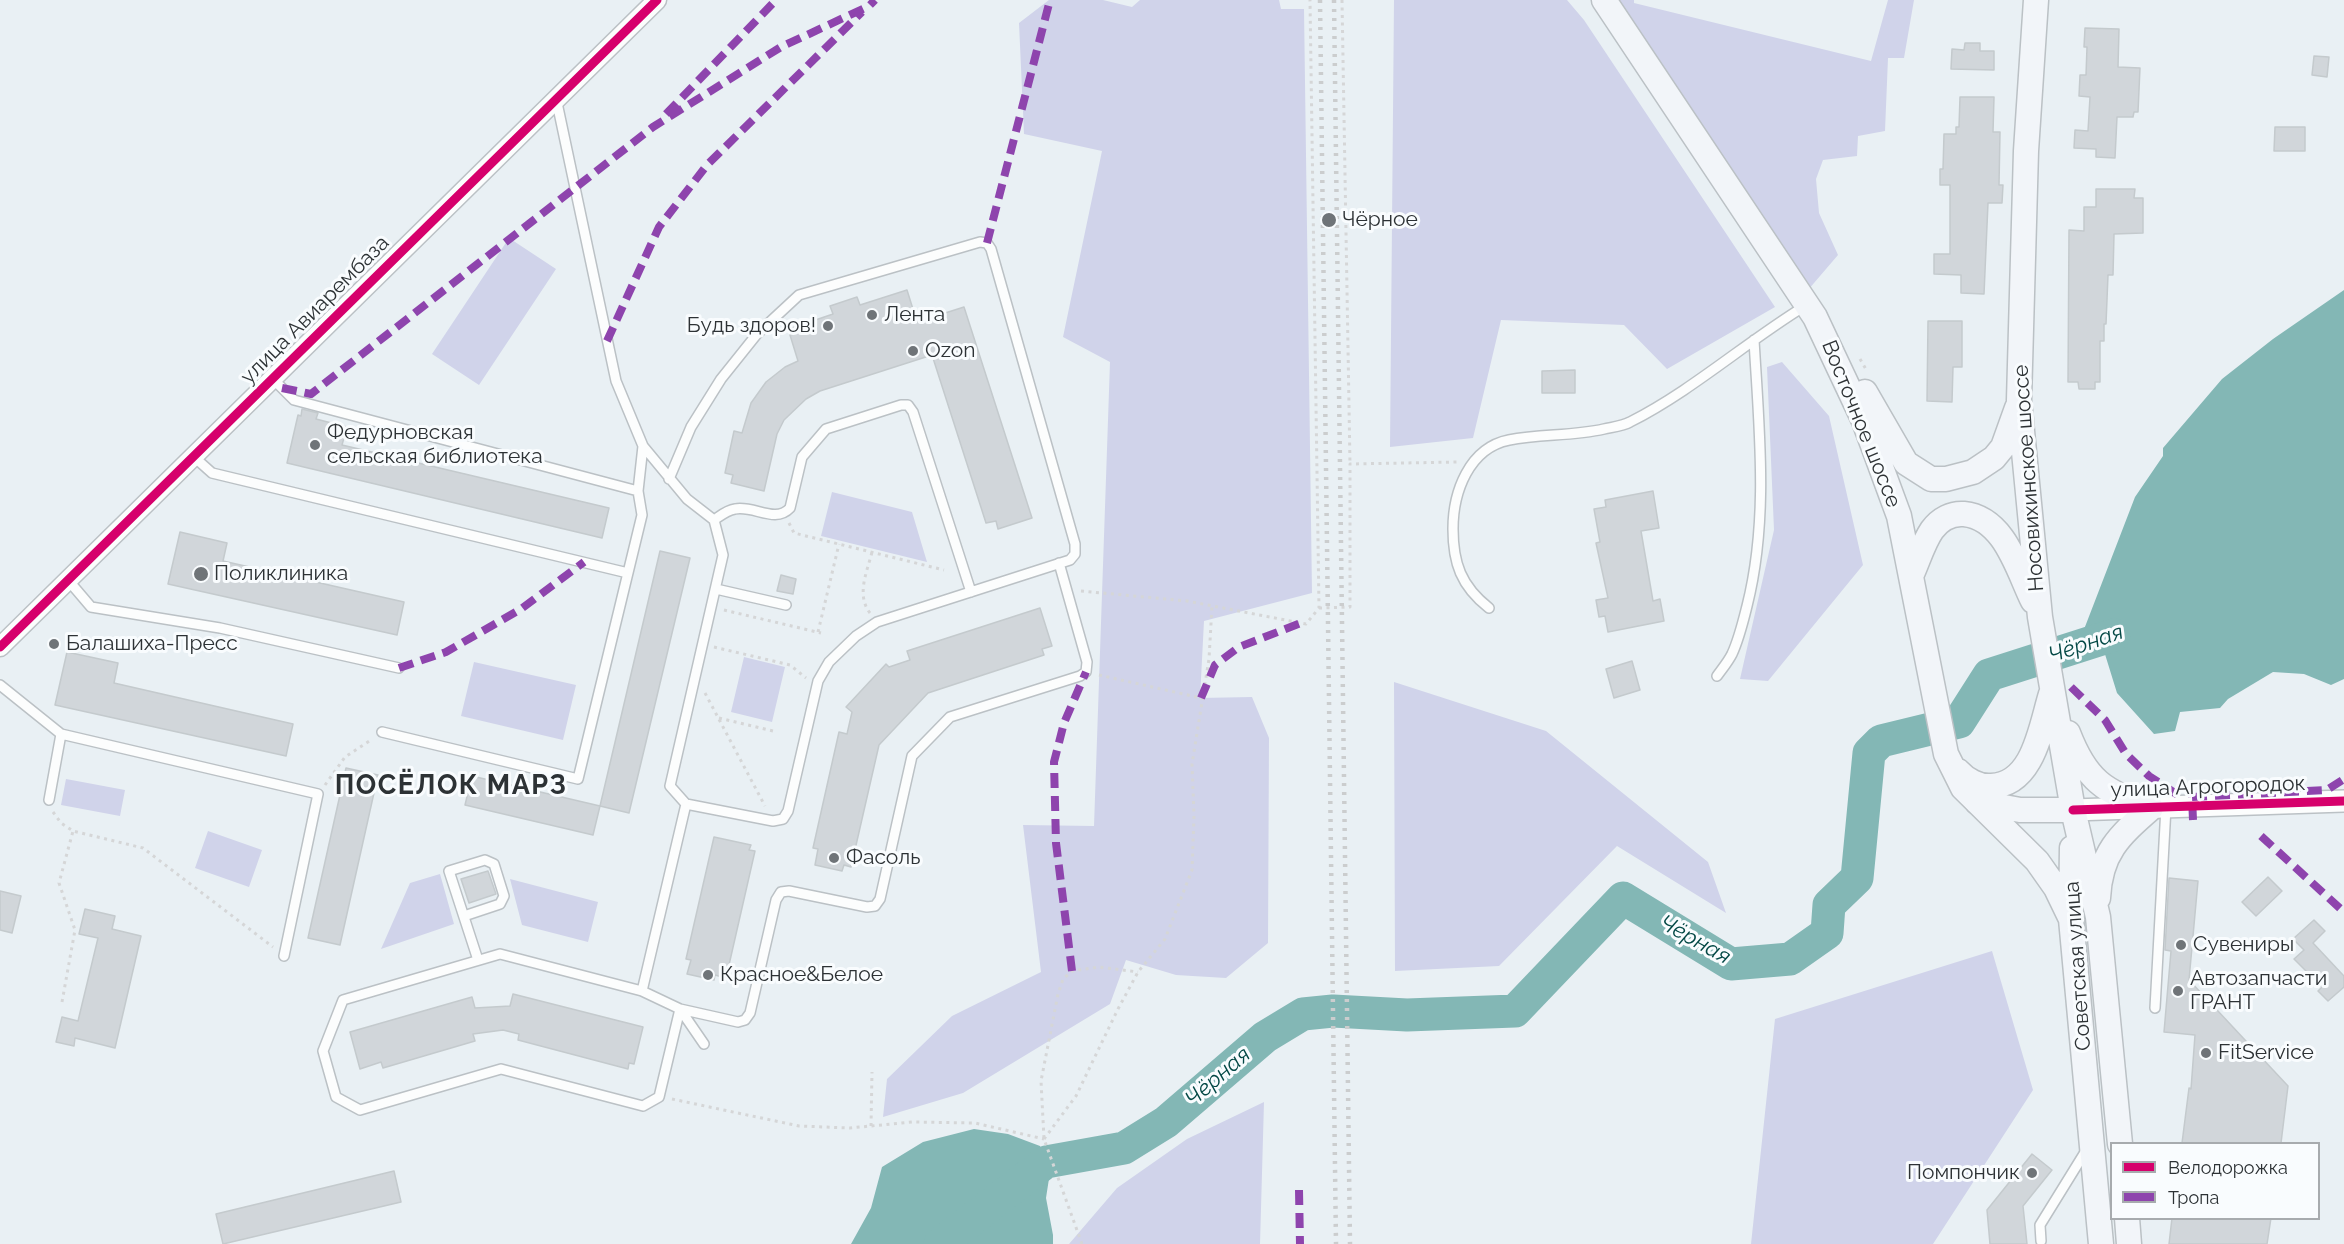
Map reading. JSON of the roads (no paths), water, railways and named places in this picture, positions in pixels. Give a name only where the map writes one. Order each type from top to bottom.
[{"type":"main road","name":"Восточное шоссе","points":[[1604,0],[1807,305],[1825,336],[1876,452],[1899,516],[1945,750],[1963,788],[2037,861],[2056,888],[2071,919]]},
{"type":"main road","name":"Носовихинское шоссе","points":[[2036,0],[2026,151],[2019,400],[2040,617],[2073,810]]},
{"type":"main road","points":[[1825,336],[1846,359],[1906,463],[1931,479],[1946,479],[1973,472],[1994,458],[2003,447],[2019,400]]},
{"type":"main road","points":[[1911,576],[1926,540],[1939,522],[1948,516],[1971,515],[1982,520],[1999,534],[2040,617]]},
{"type":"main road","points":[[1945,750],[1961,774],[1977,784],[1994,786],[2009,783],[2022,773],[2031,758],[2052,691]]},
{"type":"main road","points":[[2052,691],[2076,753],[2088,772],[2103,787],[2119,797],[2158,807]]},
{"type":"main road","points":[[1977,802],[2012,809],[2073,810]]},
{"type":"main road","points":[[2098,917],[2099,884],[2108,852],[2122,834],[2158,807]]},
{"type":"main road","name":"Советская улица","points":[[2073,810],[2098,917],[2120,1142]]},
{"type":"main road","name":"Советская улица","points":[[2073,810],[2071,919],[2101,1244]]},
{"type":"main road","points":[[2127,1220],[2129,1244]]},
{"type":"street","name":"улица Авиарембаза","points":[[0,647],[657,0]]},
{"type":"street","name":"улица Агрогородок","points":[[2073,810],[2344,801]]},
{"type":"lane","points":[[556,99],[616,381],[643,446],[669,479],[687,499],[714,520],[723,555],[670,786],[686,804],[773,821],[783,819],[788,812],[817,686],[829,662],[856,636],[877,622],[1070,560],[1075,554],[1075,544],[991,249],[987,243],[980,242],[799,295],[757,334],[721,379],[691,427],[669,479]]},
{"type":"lane","points":[[1489,608],[1466,586],[1455,555],[1455,506],[1462,479],[1480,454],[1508,440],[1583,434],[1628,423],[1669,399],[1807,305]]},
{"type":"lane","points":[[1717,676],[1732,654],[1742,625],[1751,591],[1756,553],[1761,463],[1754,340]]},
{"type":"lane","points":[[272,378],[294,400],[638,491]]},
{"type":"lane","points":[[714,520],[736,508],[778,516],[784,514],[790,508],[802,458],[826,429],[901,405],[908,405],[913,412],[970,592]]},
{"type":"lane","points":[[382,732],[578,779],[642,515],[638,491],[643,446]]},
{"type":"lane","points":[[193,456],[212,472],[628,573]]},
{"type":"lane","points":[[680,1009],[659,1097],[643,1106],[501,1069],[360,1110],[336,1097],[323,1052],[343,1000],[500,954],[642,991],[680,1009],[738,1022],[745,1020],[750,1013],[776,900],[781,892],[789,891],[867,907],[875,906],[880,899],[912,756],[950,717],[1080,676],[1086,672],[1087,662],[1059,563]]},
{"type":"lane","points":[[68,580],[91,608],[220,628],[399,668]]},
{"type":"lane","points":[[716,589],[786,605]]},
{"type":"lane","points":[[0,685],[61,735],[318,794],[284,956]]},
{"type":"lane","points":[[49,800],[61,735]]},
{"type":"lane","points":[[642,991],[686,804]]},
{"type":"lane","points":[[2155,1008],[2158,807]]},
{"type":"lane","points":[[464,916],[500,904],[504,896],[494,864],[485,860],[449,871],[478,960]]},
{"type":"lane","points":[[680,1009],[704,1044]]},
{"type":"lane","points":[[2041,1241],[2040,1225],[2093,1139]]},
{"type":"water","points":[[2344,290],[2344,679],[2331,685],[2304,674],[2273,672],[2228,699],[2220,708],[2180,712],[2175,731],[2154,734],[2117,693],[2104,651],[2090,658],[2072,650],[2083,632],[2135,497],[2163,456],[2163,448],[2222,379],[2273,339]]},
{"type":"water","points":[[974,1129],[1008,1134],[1040,1146],[1050,1172],[1046,1198],[1053,1244],[851,1244],[871,1208],[882,1167],[923,1142]]},
{"type":"waterway","name":"Чёрная","points":[[940,1244],[1046,1162],[1124,1148],[1166,1122],[1265,1037],[1303,1014],[1333,1011],[1407,1015],[1515,1011],[1623,898],[1731,964],[1790,959],[1827,933],[1829,905],[1857,878],[1869,753],[1881,741],[1959,722],[1989,675],[2114,635]]},
{"type":"railway","points":[[1320,0],[1336,1244]]},
{"type":"railway","points":[[1334,0],[1350,1244]]},
{"type":"place","name":"Чёрное","points":[[1329,220]]},
{"type":"place","name":"Лента","points":[[872,315]]},
{"type":"place","name":"Будь здоров!","points":[[828,326]]},
{"type":"place","name":"Ozon","points":[[913,351]]},
{"type":"place","name":"Федурновская сельская библиотека","points":[[315,445]]},
{"type":"place","name":"Поликлиника","points":[[201,574]]},
{"type":"place","name":"Балашиха-Пресс","points":[[54,644]]},
{"type":"place","name":"Фасоль","points":[[834,858]]},
{"type":"place","name":"Сувениры","points":[[2181,945]]},
{"type":"place","name":"Красное&Белое","points":[[708,975]]},
{"type":"place","name":"Автозапчасти ГРАНТ","points":[[2178,991]]},
{"type":"place","name":"FitService","points":[[2206,1053]]},
{"type":"place","name":"Помпончик","points":[[2032,1173]]},
{"type":"district","name":"ПОСЁЛОК МАРЗ","points":[[451,786]]}]
